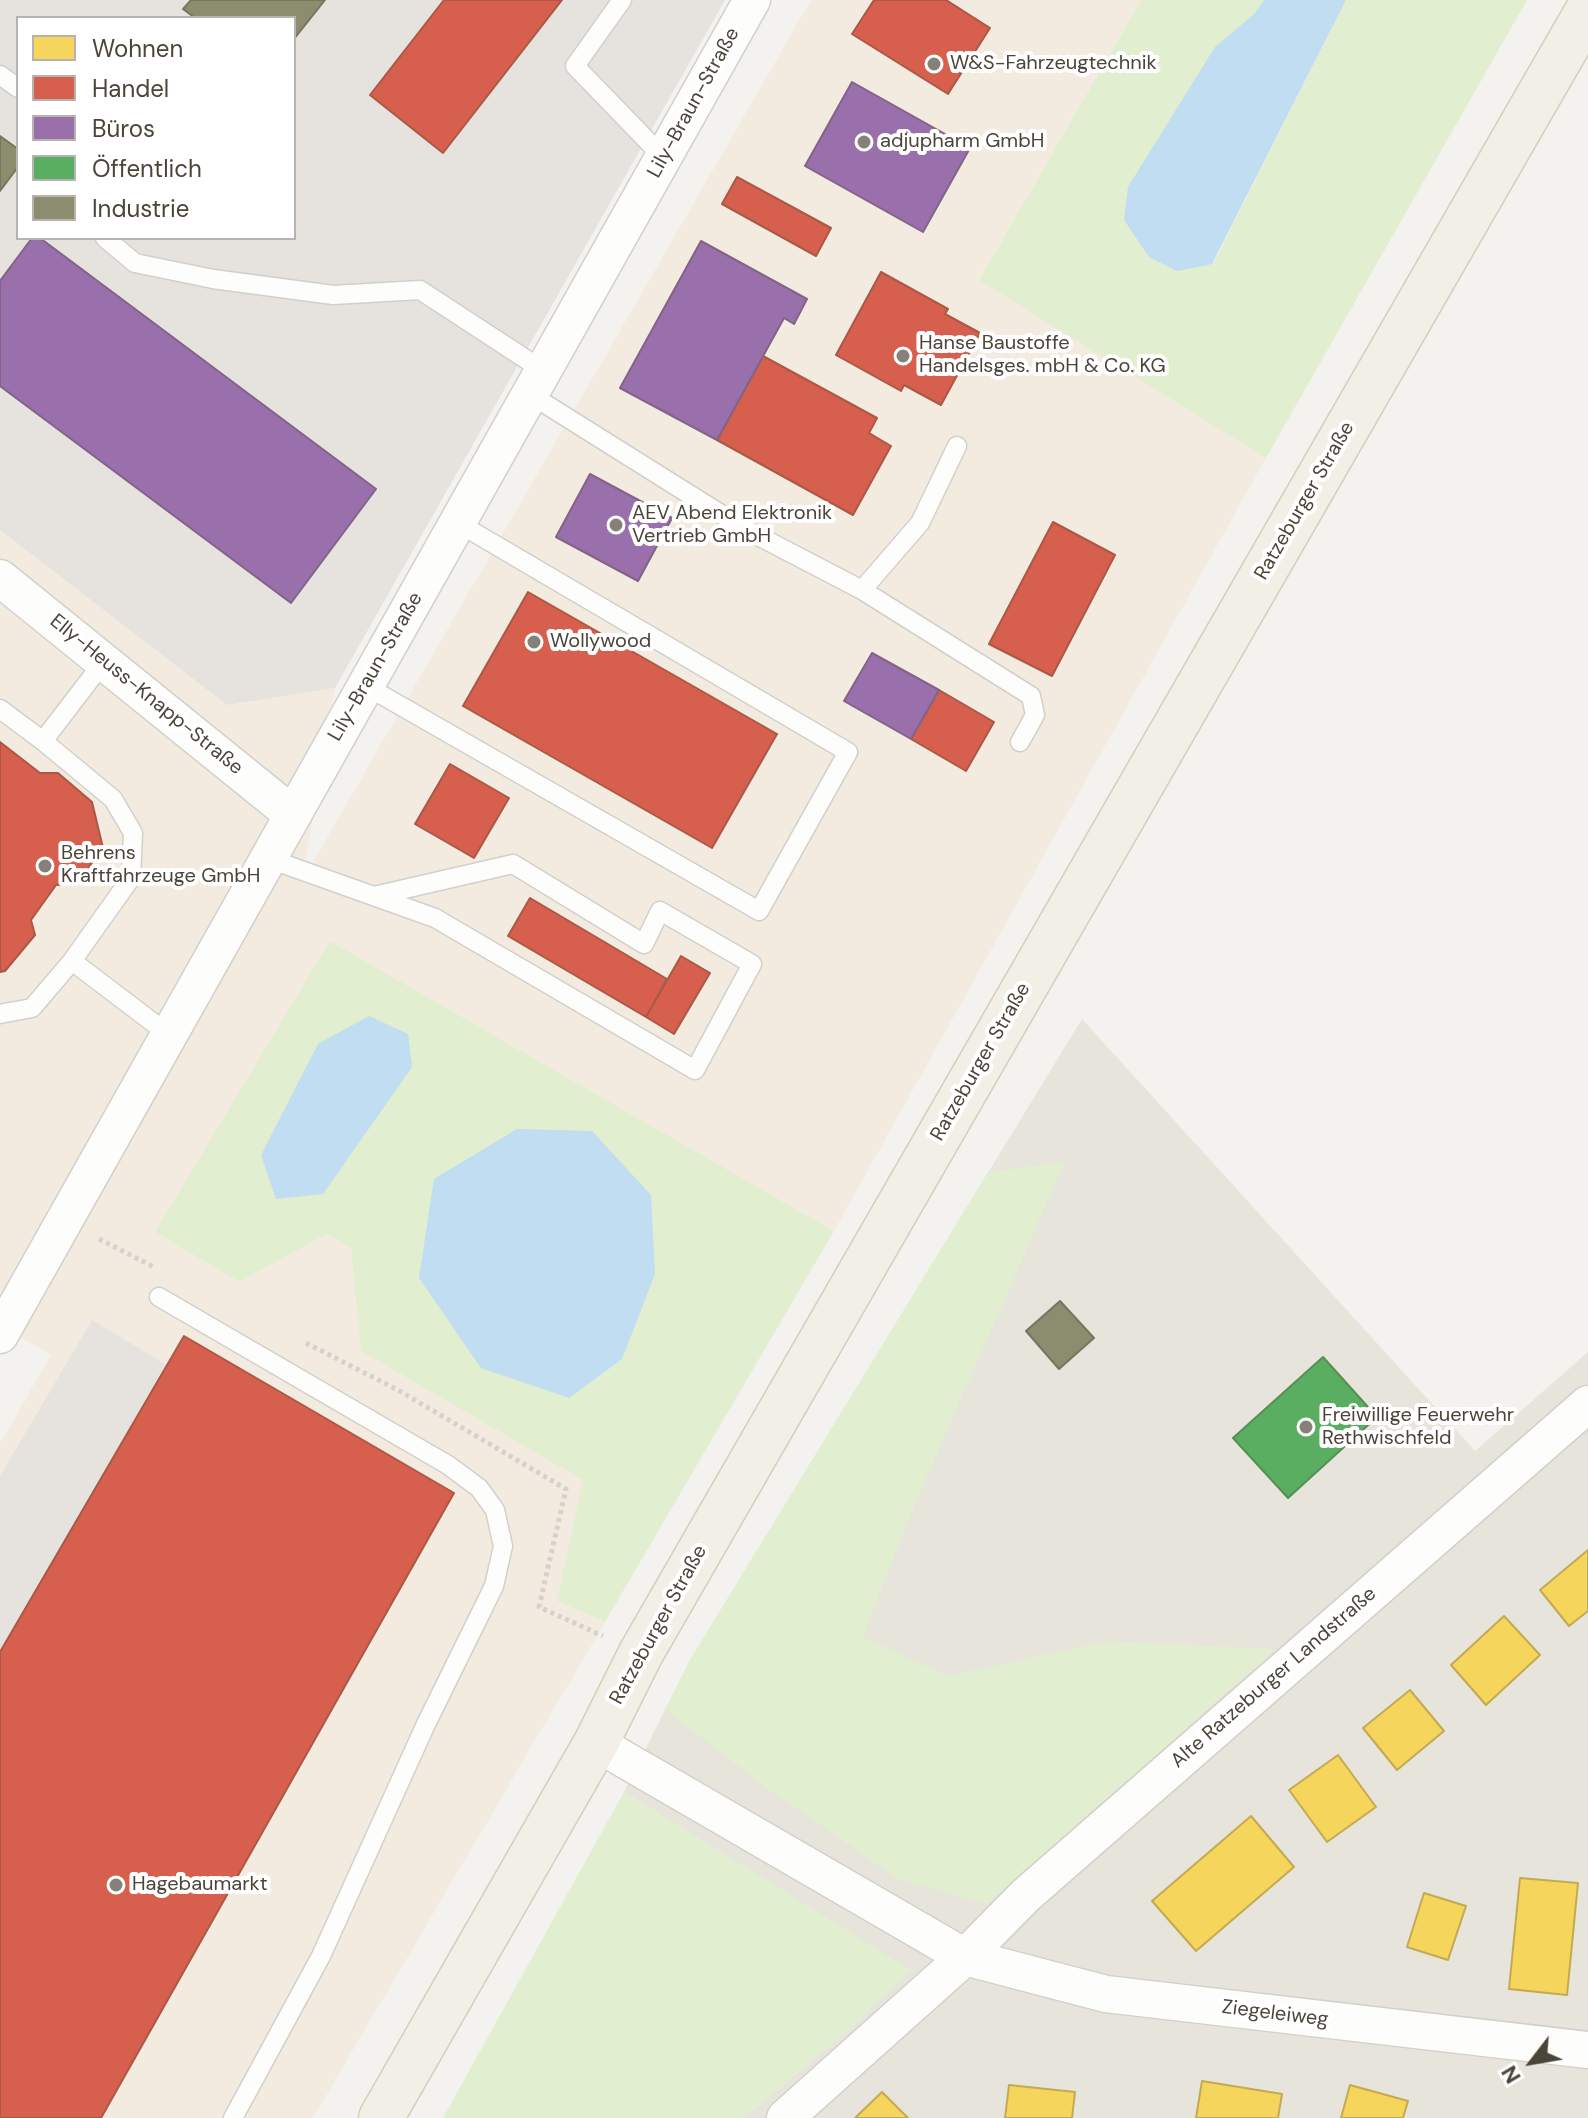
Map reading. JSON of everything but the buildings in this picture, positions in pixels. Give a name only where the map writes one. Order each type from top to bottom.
[{"type":"main road","name":"Ratzeburger Straße","points":[[381,2118],[596,1743],[641,1653],[1588,10]]},
{"type":"street","name":"Lily-Braun-Straße","points":[[0,1335],[752,0]]},
{"type":"street","name":"Elly-Heuss-Knapp-Straße","points":[[0,578],[292,814]]},
{"type":"street","name":"Alte Ratzeburger Landstraße","points":[[785,2118],[965,1957],[1025,1896],[1588,1404]]},
{"type":"street","points":[[596,1743],[965,1957]]},
{"type":"street","name":"Ziegeleiweg","points":[[965,1957],[1106,1994],[1588,2050]]},
{"type":"lane","points":[[622,0],[575,66],[664,158]]},
{"type":"lane","points":[[107,240],[135,263],[213,279],[333,295],[420,290],[537,383],[743,528],[862,590],[1031,696],[1035,715],[1020,742]]},
{"type":"lane","points":[[862,590],[920,523],[957,446]]},
{"type":"lane","points":[[366,686],[759,911],[848,752],[458,523]]},
{"type":"lane","points":[[43,741],[105,660]]},
{"type":"lane","points":[[0,709],[113,799],[133,833],[131,878],[72,961],[32,1008],[0,1014]]},
{"type":"lane","points":[[267,858],[435,918],[695,1070],[752,964],[660,911],[644,944],[513,864],[374,896]]},
{"type":"lane","points":[[72,961],[168,1034]]},
{"type":"lane","points":[[159,1297],[448,1465],[479,1488],[495,1510],[503,1546],[494,1586],[426,1724],[321,1956],[233,2118]]},
{"type":"shaded area","points":[[0,0],[725,0],[335,688],[227,705],[0,530]]},
{"type":"shaded area","points":[[811,0],[1141,0],[979,279],[1266,458],[834,1231],[330,941],[155,1232],[239,1282],[327,1234],[351,1248],[361,1351],[584,1480],[557,1601],[605,1622],[313,2118],[0,2118],[0,1443],[51,1355],[0,1325],[0,530],[227,705],[335,688],[302,881]]},
{"type":"shaded area","points":[[1082,1019],[1475,1451],[1588,1352],[1588,2118],[743,2118],[844,2034],[910,1970],[624,1792],[690,1660]]},
{"type":"shaded area","points":[[92,1320],[167,1365],[0,1652],[0,1476]]},
{"type":"green space","points":[[1141,0],[1264,0],[1254,14],[1215,48],[1213,264],[1346,0],[1527,0],[1266,458],[979,280]]},
{"type":"green space","points":[[330,941],[834,1231],[605,1622],[557,1601],[583,1480],[361,1351],[351,1248],[327,1234],[239,1282],[155,1232]]},
{"type":"green space","points":[[1064,1162],[935,1458],[863,1637],[948,1676],[1107,1641],[1276,1649],[987,1904],[898,1879],[764,1786],[665,1710],[690,1660],[988,1172]]},
{"type":"green space","points":[[624,1792],[911,1970],[844,2034],[743,2118],[443,2118]]},
{"type":"water","points":[[1264,0],[1346,0],[1212,264],[1177,271],[1149,257],[1124,220],[1128,187],[1215,47],[1254,14]]},
{"type":"water","points":[[369,1016],[408,1034],[412,1067],[323,1194],[276,1199],[261,1155],[318,1044]]},
{"type":"water","points":[[517,1129],[592,1131],[651,1195],[655,1274],[622,1359],[569,1398],[481,1368],[419,1278],[434,1179]]},
{"type":"place","name":"W&S-Fahrzeugtechnik","points":[[934,64]]},
{"type":"place","name":"adjupharm GmbH","points":[[864,142]]},
{"type":"place","name":"Hanse Baustoffe Handelsges. mbH & Co. KG","points":[[903,356]]},
{"type":"place","name":"AEV Abend Elektronik Vertrieb GmbH","points":[[616,525]]},
{"type":"place","name":"Wollywood","points":[[534,642]]},
{"type":"place","name":"Behrens Kraftfahrzeuge GmbH","points":[[45,866]]},
{"type":"place","name":"Freiwillige Feuerwehr Rethwischfeld","points":[[1306,1427]]},
{"type":"place","name":"Hagebaumarkt","points":[[116,1885]]}]
